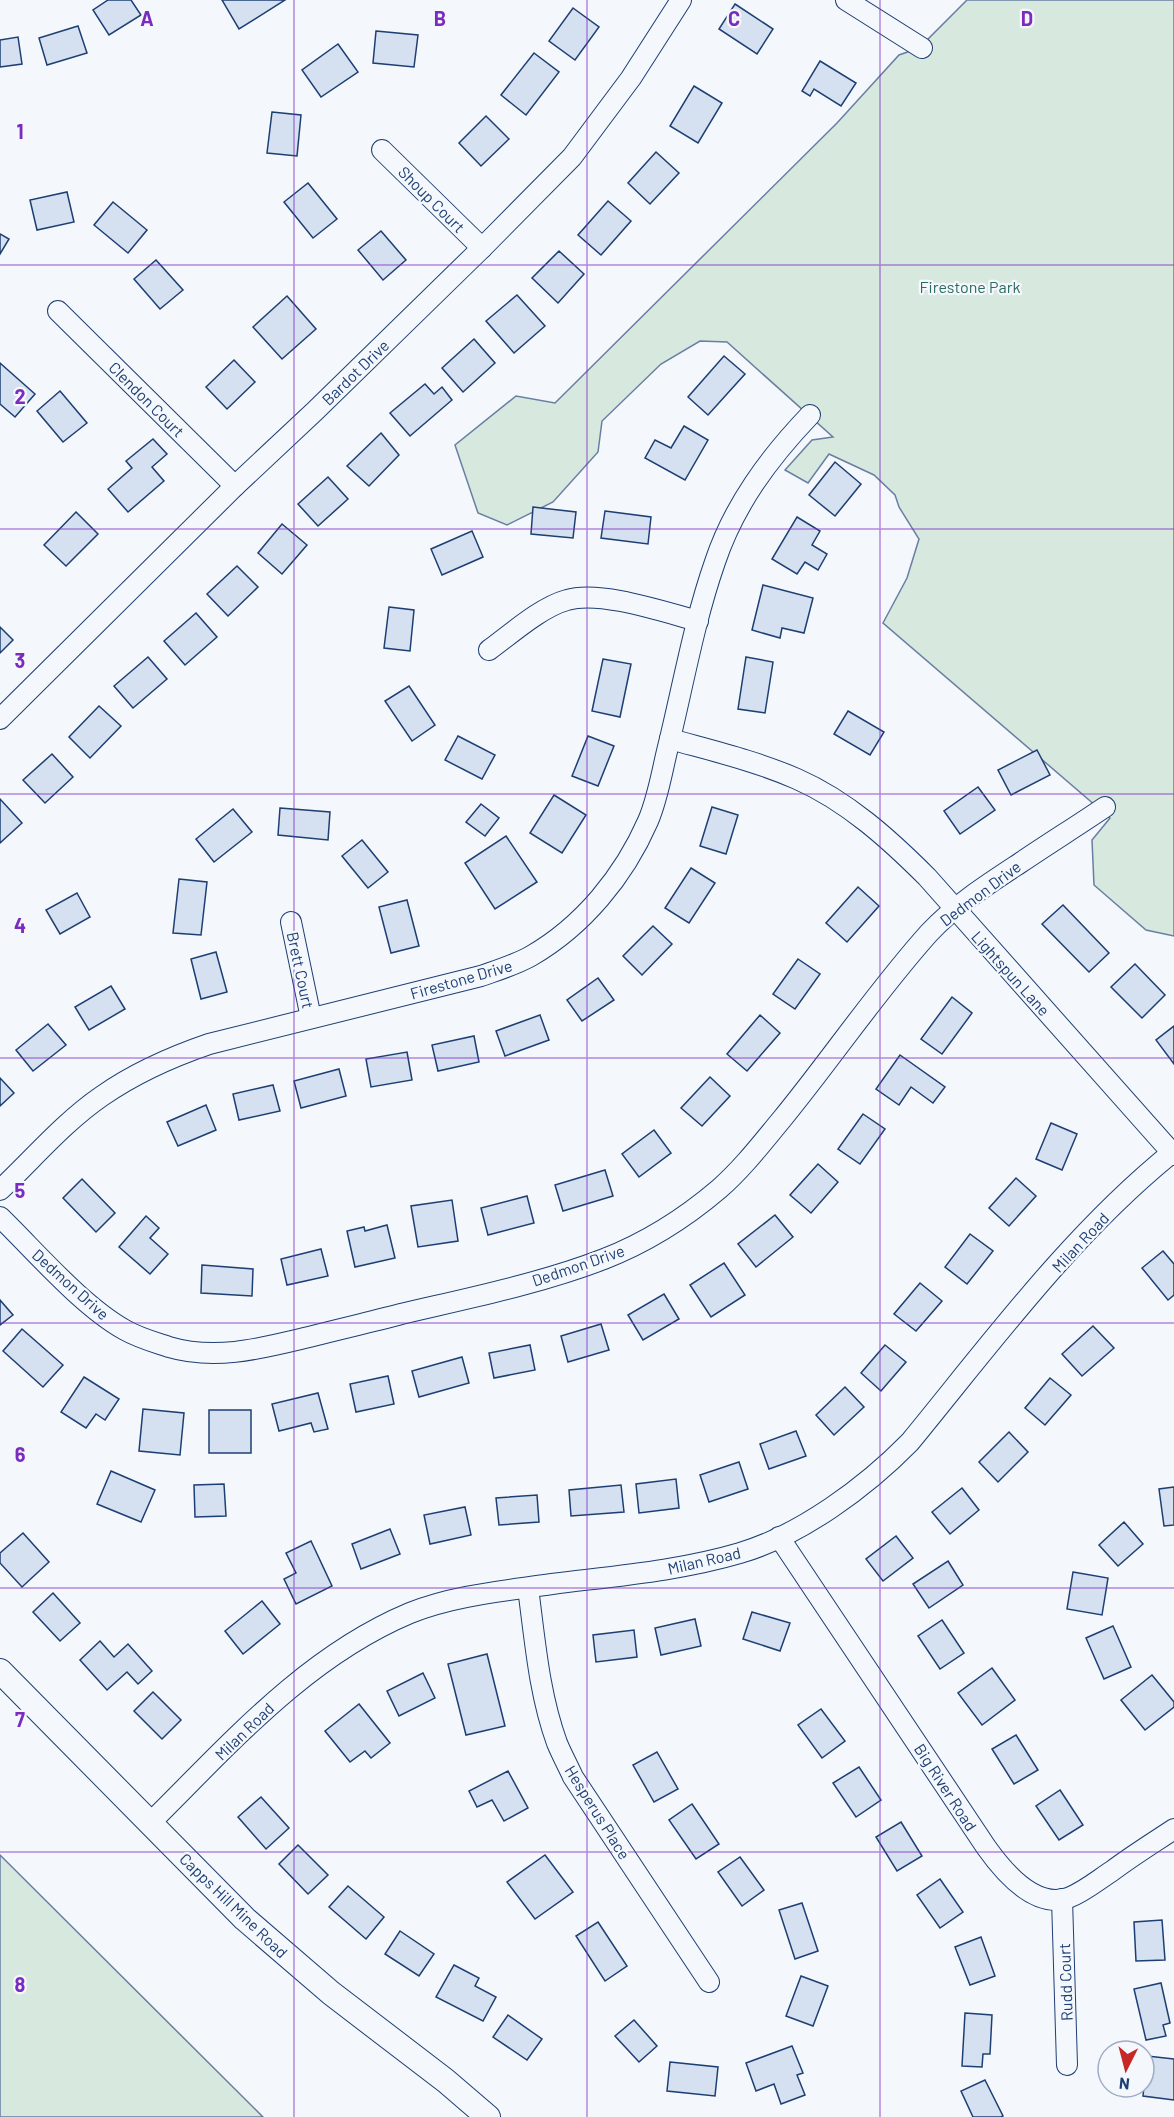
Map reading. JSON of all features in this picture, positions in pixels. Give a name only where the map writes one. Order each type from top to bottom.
[{"type":"street","name":"Bardot Drive","points":[[0,719],[235,486],[482,248],[572,157],[631,78],[681,0]]},
{"type":"street","points":[[846,0],[921,48]]},
{"type":"street","name":"Shoup Court","points":[[382,150],[482,248]]},
{"type":"street","name":"Clendon Court","points":[[58,311],[235,486]]},
{"type":"street","name":"Firestone Drive","points":[[0,1190],[65,1127],[100,1097],[140,1072],[171,1057],[209,1044],[480,976],[507,967],[531,956],[583,916],[604,894],[624,866],[648,821],[715,563],[729,528],[746,495],[772,458],[810,415]]},
{"type":"street","points":[[489,650],[540,613],[565,600],[580,597],[606,599],[699,621]]},
{"type":"street","name":"Lightspun Lane","points":[[670,739],[760,764],[798,779],[821,791],[863,819],[896,846],[927,877],[1173,1153]]},
{"type":"street","name":"Dedmon Drive","points":[[0,1217],[87,1302],[124,1330],[164,1345],[213,1354],[257,1349],[465,1299],[604,1259],[670,1226],[718,1190],[749,1159],[931,932],[955,909],[985,886],[1105,807]]},
{"type":"street","name":"Brett Court","points":[[291,922],[310,1018]]},
{"type":"street","name":"Milan Road","points":[[150,1823],[273,1701],[327,1659],[375,1630],[412,1612],[487,1593],[684,1568],[742,1553],[779,1537],[846,1497],[890,1462],[910,1442],[1023,1304],[1081,1239],[1143,1177],[1173,1153]]},
{"type":"street","name":"Big River Road","points":[[779,1537],[1000,1866],[1014,1881],[1033,1893],[1048,1899],[1062,1899]]},
{"type":"street","name":"Hesperus Place","points":[[528,1588],[546,1707],[558,1745],[573,1777],[709,1982]]},
{"type":"street","name":"Capps Hill Mine Road","points":[[0,1671],[245,1919],[332,1994],[446,2081],[488,2117]]},
{"type":"street","points":[[1062,1899],[1089,1886],[1174,1829]]},
{"type":"street","name":"Rudd Court","points":[[1062,1899],[1067,2065]]},
{"type":"green space","name":"Firestone Park","points":[[967,0],[1174,0],[1174,936],[1146,930],[1094,885],[1092,840],[1110,818],[883,623],[907,578],[919,539],[899,507],[895,495],[874,475],[829,454],[808,483],[785,470],[812,440],[833,437],[727,342],[700,341],[661,364],[602,421],[598,452],[553,502],[507,525],[478,513],[455,445],[516,396],[555,403],[837,123],[899,55],[919,48]]},
{"type":"green space","points":[[0,1855],[263,2117],[0,2117]]},
{"type":"building","points":[[108,0],[131,0],[141,15],[109,35],[93,10]]},
{"type":"building","points":[[222,0],[285,0],[239,29]]},
{"type":"building","points":[[735,4],[773,29],[757,54],[719,29]]},
{"type":"building","points":[[573,8],[599,27],[575,60],[549,41]]},
{"type":"building","points":[[78,26],[87,53],[47,65],[39,38]]},
{"type":"building","points":[[376,31],[418,35],[414,67],[373,63]]},
{"type":"building","points":[[18,37],[22,64],[0,67],[0,40]]},
{"type":"building","points":[[338,44],[358,72],[321,97],[302,70]]},
{"type":"building","points":[[534,53],[559,72],[526,115],[501,95]]},
{"type":"building","points":[[820,61],[856,83],[841,106],[814,89],[810,96],[802,91]]},
{"type":"building","points":[[694,86],[722,103],[698,143],[670,126]]},
{"type":"building","points":[[272,112],[301,115],[297,156],[267,153]]},
{"type":"building","points":[[486,116],[509,139],[481,166],[459,143]]},
{"type":"building","points":[[656,152],[679,173],[650,204],[628,183]]},
{"type":"building","points":[[308,183],[337,219],[313,238],[284,202]]},
{"type":"building","points":[[67,192],[74,222],[37,230],[30,200]]},
{"type":"building","points":[[608,201],[631,221],[601,255],[578,235]]},
{"type":"building","points":[[113,202],[147,230],[128,253],[94,225]]},
{"type":"building","points":[[381,231],[406,260],[383,280],[358,250]]},
{"type":"building","points":[[0,234],[9,239],[0,254]]},
{"type":"building","points":[[559,251],[584,274],[558,303],[532,278]]},
{"type":"building","points":[[156,260],[183,290],[160,309],[134,279]]},
{"type":"building","points":[[517,295],[545,326],[514,353],[486,321]]},
{"type":"building","points":[[287,296],[316,329],[282,359],[253,327]]},
{"type":"building","points":[[474,339],[495,363],[463,392],[442,368]]},
{"type":"building","points":[[724,356],[745,374],[708,415],[688,397]]},
{"type":"building","points":[[234,360],[255,382],[227,409],[206,387]]},
{"type":"building","points":[[0,363],[35,394],[15,417],[0,404]]},
{"type":"building","points":[[425,384],[434,394],[442,387],[452,400],[410,436],[390,413]]},
{"type":"building","points":[[60,391],[87,423],[63,442],[37,411]]},
{"type":"building","points":[[684,426],[708,440],[685,480],[645,458],[655,440],[671,448]]},
{"type":"building","points":[[381,433],[399,455],[369,486],[347,466]]},
{"type":"building","points":[[153,439],[167,454],[152,467],[164,481],[128,512],[108,489],[132,468],[126,461]]},
{"type":"building","points":[[835,462],[861,484],[835,516],[809,495]]},
{"type":"building","points":[[328,477],[348,499],[318,526],[298,504]]},
{"type":"building","points":[[533,507],[576,512],[573,538],[531,534]]},
{"type":"building","points":[[605,511],[651,517],[648,544],[601,538]]},
{"type":"building","points":[[76,512],[98,534],[66,566],[44,545]]},
{"type":"building","points":[[797,517],[820,531],[812,545],[827,554],[818,570],[805,562],[797,574],[772,559]]},
{"type":"building","points":[[282,524],[307,545],[282,574],[258,553]]},
{"type":"building","points":[[472,531],[483,557],[442,575],[431,549]]},
{"type":"building","points":[[237,566],[258,587],[228,616],[207,594]]},
{"type":"building","points":[[763,585],[813,598],[804,633],[782,628],[780,638],[752,630]]},
{"type":"building","points":[[389,607],[414,610],[410,651],[384,648]]},
{"type":"building","points":[[196,613],[217,637],[185,665],[164,641]]},
{"type":"building","points":[[0,627],[13,640],[0,653]]},
{"type":"building","points":[[148,657],[167,679],[133,708],[114,686]]},
{"type":"building","points":[[746,657],[773,662],[765,713],[738,709]]},
{"type":"building","points":[[603,659],[631,664],[620,717],[592,711]]},
{"type":"building","points":[[409,686],[435,725],[412,741],[385,701]]},
{"type":"building","points":[[99,706],[121,726],[90,758],[69,737]]},
{"type":"building","points":[[848,711],[884,732],[870,755],[834,734]]},
{"type":"building","points":[[458,736],[495,755],[482,779],[445,760]]},
{"type":"building","points":[[588,736],[614,746],[598,786],[572,776]]},
{"type":"building","points":[[1037,750],[1050,775],[1011,795],[998,770]]},
{"type":"building","points":[[52,754],[73,777],[45,803],[23,780]]},
{"type":"building","points":[[978,787],[995,810],[960,834],[944,811]]},
{"type":"building","points":[[554,795],[586,815],[562,853],[530,833]]},
{"type":"building","points":[[0,799],[22,823],[0,843]]},
{"type":"building","points":[[481,804],[499,818],[485,836],[466,822]]},
{"type":"building","points":[[712,807],[738,815],[726,854],[700,846]]},
{"type":"building","points":[[280,808],[330,812],[328,840],[278,835]]},
{"type":"building","points":[[233,809],[252,832],[214,862],[196,839]]},
{"type":"building","points":[[506,836],[537,882],[495,909],[465,863]]},
{"type":"building","points":[[362,840],[388,872],[368,888],[342,856]]},
{"type":"building","points":[[691,868],[715,883],[689,923],[665,908]]},
{"type":"building","points":[[179,879],[207,882],[201,935],[173,933]]},
{"type":"building","points":[[858,887],[879,906],[847,942],[826,923]]},
{"type":"building","points":[[77,893],[90,917],[60,934],[46,910]]},
{"type":"building","points":[[407,900],[419,946],[391,953],[379,907]]},
{"type":"building","points":[[1063,905],[1109,953],[1089,972],[1042,924]]},
{"type":"building","points":[[653,926],[672,944],[642,975],[623,956]]},
{"type":"building","points":[[216,952],[227,992],[201,999],[191,959]]},
{"type":"building","points":[[798,959],[820,974],[795,1009],[773,994]]},
{"type":"building","points":[[1135,964],[1165,995],[1142,1018],[1111,987]]},
{"type":"building","points":[[598,978],[614,1000],[582,1021],[567,1000]]},
{"type":"building","points":[[111,986],[125,1009],[89,1030],[75,1007]]},
{"type":"building","points":[[952,997],[972,1013],[942,1054],[921,1039]]},
{"type":"building","points":[[540,1015],[549,1040],[505,1056],[496,1031]]},
{"type":"building","points":[[760,1015],[780,1033],[747,1071],[727,1054]]},
{"type":"building","points":[[48,1024],[66,1045],[33,1071],[16,1050]]},
{"type":"building","points":[[1174,1026],[1174,1064],[1156,1040]]},
{"type":"building","points":[[474,1036],[479,1062],[438,1071],[432,1045]]},
{"type":"building","points":[[407,1052],[412,1080],[371,1087],[366,1059]]},
{"type":"building","points":[[900,1055],[945,1087],[933,1103],[911,1087],[899,1105],[876,1089]]},
{"type":"building","points":[[339,1069],[346,1096],[301,1108],[294,1081]]},
{"type":"building","points":[[710,1077],[730,1096],[702,1126],[681,1108]]},
{"type":"building","points":[[0,1078],[14,1093],[0,1106]]},
{"type":"building","points":[[273,1085],[280,1111],[239,1120],[233,1094]]},
{"type":"building","points":[[206,1105],[216,1130],[178,1146],[167,1122]]},
{"type":"building","points":[[863,1114],[885,1129],[860,1164],[838,1149]]},
{"type":"building","points":[[1051,1123],[1077,1134],[1062,1170],[1036,1159]]},
{"type":"building","points":[[654,1130],[671,1153],[639,1177],[622,1154]]},
{"type":"building","points":[[818,1164],[838,1182],[811,1213],[790,1195]]},
{"type":"building","points":[[605,1170],[613,1196],[563,1211],[555,1185]]},
{"type":"building","points":[[1016,1178],[1036,1196],[1009,1226],[989,1208]]},
{"type":"building","points":[[82,1179],[115,1213],[96,1232],[63,1198]]},
{"type":"building","points":[[527,1196],[534,1223],[488,1235],[481,1208]]},
{"type":"building","points":[[452,1200],[458,1241],[418,1247],[411,1206]]},
{"type":"building","points":[[775,1215],[793,1237],[756,1267],[738,1244]]},
{"type":"building","points":[[146,1216],[159,1228],[150,1238],[168,1254],[150,1274],[119,1247]]},
{"type":"building","points":[[387,1225],[395,1258],[355,1267],[347,1231],[364,1227],[365,1231]]},
{"type":"building","points":[[970,1234],[993,1251],[967,1284],[945,1267]]},
{"type":"building","points":[[321,1249],[328,1276],[287,1285],[281,1259]]},
{"type":"building","points":[[1163,1251],[1174,1264],[1174,1295],[1168,1300],[1142,1268]]},
{"type":"building","points":[[724,1263],[745,1295],[711,1317],[690,1285]]},
{"type":"building","points":[[202,1265],[253,1269],[252,1296],[201,1293]]},
{"type":"building","points":[[920,1283],[942,1301],[916,1331],[894,1314]]},
{"type":"building","points":[[664,1294],[679,1319],[643,1340],[628,1315]]},
{"type":"building","points":[[0,1300],[13,1315],[0,1325]]},
{"type":"building","points":[[601,1324],[609,1350],[568,1362],[561,1336]]},
{"type":"building","points":[[1093,1326],[1114,1348],[1082,1376],[1062,1354]]},
{"type":"building","points":[[22,1329],[63,1365],[43,1387],[3,1351]]},
{"type":"building","points":[[530,1345],[535,1370],[494,1378],[489,1353]]},
{"type":"building","points":[[885,1345],[906,1362],[881,1391],[861,1373]]},
{"type":"building","points":[[462,1357],[469,1383],[419,1397],[412,1371]]},
{"type":"building","points":[[388,1376],[394,1404],[356,1412],[350,1384]]},
{"type":"building","points":[[84,1377],[119,1399],[105,1420],[96,1414],[86,1428],[61,1412]]},
{"type":"building","points":[[1050,1378],[1071,1395],[1045,1425],[1025,1408]]},
{"type":"building","points":[[845,1387],[864,1407],[834,1435],[816,1415]]},
{"type":"building","points":[[318,1393],[328,1429],[314,1432],[311,1423],[279,1431],[272,1404]]},
{"type":"building","points":[[143,1409],[184,1413],[180,1455],[139,1451]]},
{"type":"building","points":[[209,1410],[251,1410],[251,1453],[209,1453]]},
{"type":"building","points":[[796,1431],[806,1456],[769,1469],[760,1444]]},
{"type":"building","points":[[1009,1432],[1028,1452],[998,1482],[979,1462]]},
{"type":"building","points":[[739,1462],[748,1489],[709,1502],[700,1475]]},
{"type":"building","points":[[111,1471],[155,1490],[141,1522],[97,1504]]},
{"type":"building","points":[[676,1479],[679,1508],[639,1513],[636,1484]]},
{"type":"building","points":[[224,1484],[226,1516],[195,1517],[194,1485]]},
{"type":"building","points":[[621,1485],[624,1512],[571,1516],[569,1490]]},
{"type":"building","points":[[1174,1487],[1174,1525],[1164,1526],[1159,1489]]},
{"type":"building","points":[[962,1488],[979,1510],[950,1534],[932,1512]]},
{"type":"building","points":[[537,1495],[539,1522],[499,1525],[496,1498]]},
{"type":"building","points":[[465,1507],[471,1535],[430,1544],[424,1515]]},
{"type":"building","points":[[1124,1522],[1143,1544],[1118,1566],[1099,1545]]},
{"type":"building","points":[[390,1529],[400,1554],[361,1569],[352,1544]]},
{"type":"building","points":[[23,1533],[49,1562],[22,1587],[0,1563],[0,1553]]},
{"type":"building","points":[[896,1536],[913,1558],[883,1581],[866,1559]]},
{"type":"building","points":[[311,1541],[332,1586],[296,1604],[284,1579],[296,1573],[286,1553]]},
{"type":"building","points":[[948,1561],[963,1585],[929,1608],[913,1584]]},
{"type":"building","points":[[1073,1572],[1108,1578],[1102,1615],[1067,1609]]},
{"type":"building","points":[[53,1593],[80,1623],[60,1641],[33,1612]]},
{"type":"building","points":[[262,1601],[280,1624],[243,1654],[225,1631]]},
{"type":"building","points":[[752,1612],[790,1623],[780,1651],[743,1639]]},
{"type":"building","points":[[695,1619],[701,1646],[661,1655],[655,1628]]},
{"type":"building","points":[[942,1620],[964,1653],[940,1669],[918,1636]]},
{"type":"building","points":[[1113,1626],[1131,1667],[1104,1679],[1086,1638]]},
{"type":"building","points":[[634,1630],[637,1657],[596,1662],[593,1635]]},
{"type":"building","points":[[100,1641],[114,1657],[128,1644],[152,1671],[138,1684],[127,1672],[107,1690],[80,1660]]},
{"type":"building","points":[[487,1654],[505,1726],[466,1735],[448,1664]]},
{"type":"building","points":[[992,1668],[1015,1700],[982,1725],[958,1693]]},
{"type":"building","points":[[423,1673],[435,1698],[399,1716],[387,1691]]},
{"type":"building","points":[[1152,1675],[1174,1702],[1174,1707],[1145,1730],[1121,1700]]},
{"type":"building","points":[[153,1692],[181,1720],[162,1739],[134,1711]]},
{"type":"building","points":[[359,1704],[390,1743],[371,1758],[365,1751],[350,1762],[325,1731]]},
{"type":"building","points":[[821,1709],[845,1741],[822,1758],[798,1725]]},
{"type":"building","points":[[1016,1735],[1038,1770],[1014,1784],[992,1749]]},
{"type":"building","points":[[657,1752],[678,1789],[654,1802],[633,1765]]},
{"type":"building","points":[[859,1767],[881,1800],[856,1817],[833,1783]]},
{"type":"building","points":[[508,1771],[528,1808],[504,1821],[492,1800],[477,1807],[469,1791]]},
{"type":"building","points":[[1060,1790],[1083,1825],[1059,1840],[1036,1806]]},
{"type":"building","points":[[261,1797],[289,1828],[266,1849],[238,1817]]},
{"type":"building","points":[[692,1804],[719,1844],[696,1859],[669,1820]]},
{"type":"building","points":[[901,1822],[922,1856],[897,1871],[876,1837]]},
{"type":"building","points":[[298,1845],[328,1875],[308,1894],[279,1864]]},
{"type":"building","points":[[545,1855],[573,1892],[535,1919],[507,1882]]},
{"type":"building","points":[[740,1857],[764,1890],[742,1906],[718,1872]]},
{"type":"building","points":[[940,1879],[963,1912],[940,1928],[917,1895]]},
{"type":"building","points":[[348,1886],[384,1917],[366,1939],[329,1907]]},
{"type":"building","points":[[802,1903],[818,1951],[795,1959],[779,1910]]},
{"type":"building","points":[[1162,1920],[1165,1960],[1136,1961],[1134,1922]]},
{"type":"building","points":[[598,1922],[627,1966],[605,1981],[576,1936]]},
{"type":"building","points":[[400,1931],[434,1954],[419,1976],[385,1954]]},
{"type":"building","points":[[981,1937],[995,1976],[970,1985],[955,1947]]},
{"type":"building","points":[[454,1965],[479,1978],[475,1986],[496,1997],[483,2021],[436,1997]]},
{"type":"building","points":[[801,1976],[828,1986],[813,2026],[786,2016]]},
{"type":"building","points":[[1161,1983],[1170,2023],[1163,2025],[1166,2036],[1146,2039],[1134,1989]]},
{"type":"building","points":[[965,2013],[992,2015],[990,2054],[983,2054],[982,2067],[962,2066]]},
{"type":"building","points":[[508,2015],[542,2039],[527,2060],[493,2037]]},
{"type":"building","points":[[634,2020],[657,2046],[639,2062],[615,2036]]},
{"type":"building","points":[[792,2046],[803,2073],[797,2075],[805,2095],[781,2104],[774,2084],[756,2091],[746,2063]]},
{"type":"building","points":[[1156,2057],[1174,2059],[1174,2100],[1156,2098]]},
{"type":"building","points":[[670,2062],[718,2067],[715,2096],[667,2091]]},
{"type":"building","points":[[985,2080],[1003,2116],[1001,2117],[973,2117],[961,2091]]}]
